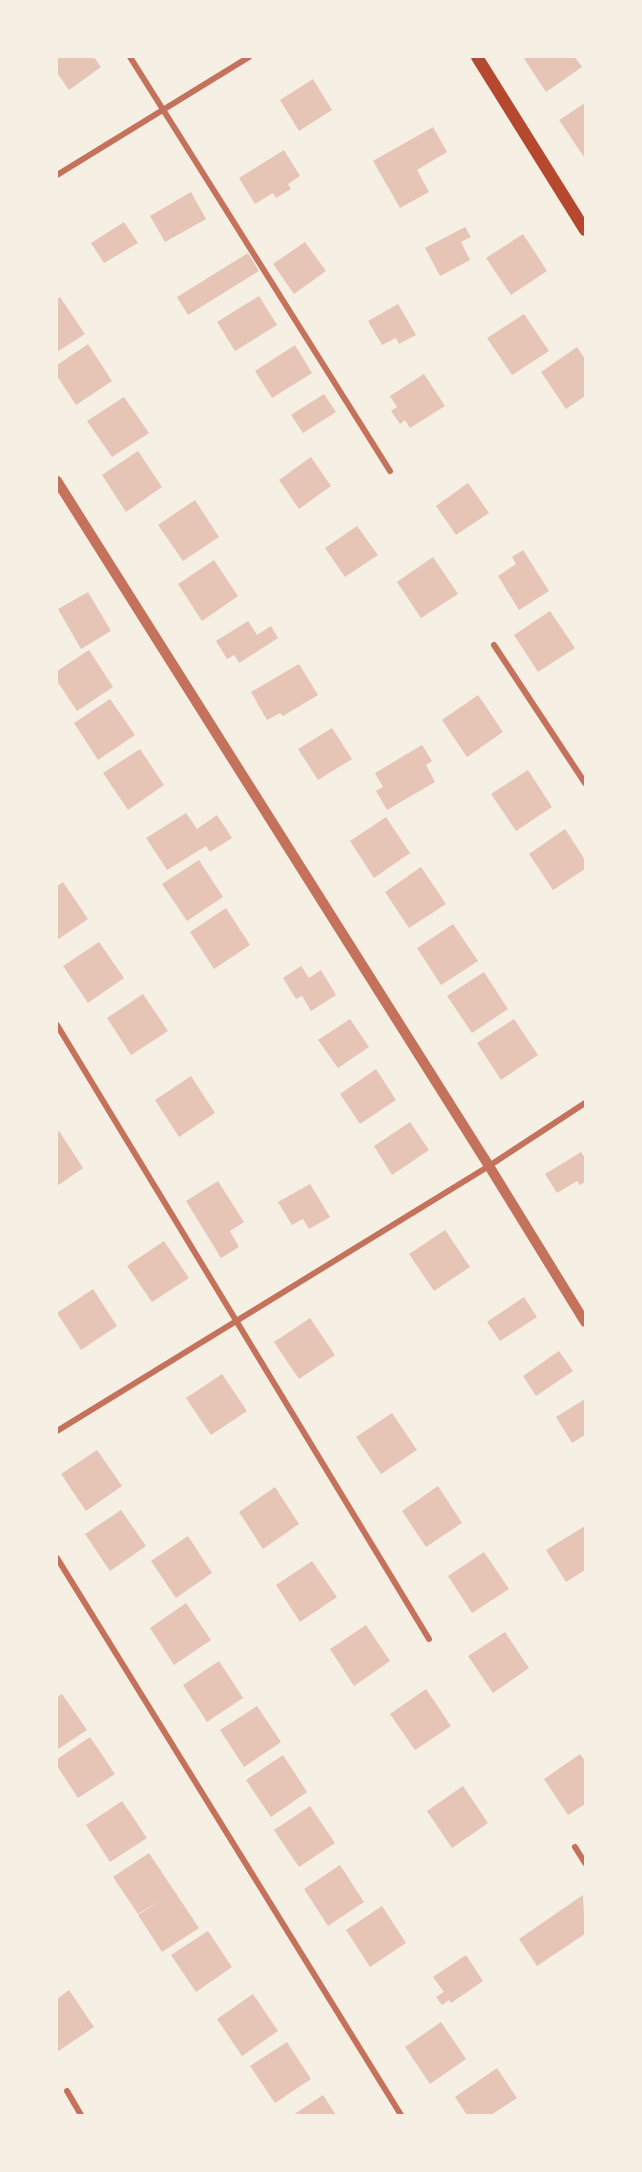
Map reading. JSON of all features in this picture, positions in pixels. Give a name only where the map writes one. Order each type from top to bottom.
[{"type":"main road","points":[[477,57],[585,230]]},
{"type":"street","points":[[130,57],[390,471]]},
{"type":"street","points":[[57,175],[249,57]]},
{"type":"street","points":[[57,481],[585,1322]]},
{"type":"street","points":[[494,645],[585,783]]},
{"type":"street","points":[[57,1025],[429,1639]]},
{"type":"street","points":[[57,1431],[489,1166],[585,1103]]},
{"type":"street","points":[[57,1558],[401,2115]]},
{"type":"street","points":[[575,1847],[585,1863]]},
{"type":"street","points":[[67,2091],[81,2115]]},
{"type":"building","points":[[57,57],[94,57],[101,67],[69,90],[57,73]]},
{"type":"building","points":[[523,57],[575,57],[582,67],[546,92]]},
{"type":"building","points":[[313,79],[332,110],[299,131],[280,100]]},
{"type":"building","points":[[585,103],[585,156],[584,157],[559,120]]},
{"type":"building","points":[[433,127],[447,152],[417,170],[429,192],[400,208],[373,161]]},
{"type":"building","points":[[284,150],[300,176],[288,184],[291,189],[276,198],[273,193],[255,204],[239,178]]},
{"type":"building","points":[[191,192],[206,219],[165,242],[150,216]]},
{"type":"building","points":[[124,222],[138,243],[104,263],[91,243]]},
{"type":"building","points":[[465,227],[471,237],[461,242],[470,260],[440,276],[425,248]]},
{"type":"building","points":[[523,234],[547,271],[511,295],[486,258]]},
{"type":"building","points":[[305,242],[326,271],[294,294],[273,264]]},
{"type":"building","points":[[248,253],[259,271],[188,315],[177,297]]},
{"type":"building","points":[[259,296],[277,325],[235,351],[217,322]]},
{"type":"building","points":[[60,297],[85,334],[57,352],[57,299]]},
{"type":"building","points":[[398,304],[416,335],[399,344],[396,338],[382,345],[368,321]]},
{"type":"building","points":[[524,314],[549,351],[512,375],[487,338]]},
{"type":"building","points":[[88,344],[112,381],[76,405],[57,376],[57,365]]},
{"type":"building","points":[[295,345],[312,373],[272,398],[255,371]]},
{"type":"building","points":[[577,347],[585,359],[585,396],[566,409],[541,372]]},
{"type":"building","points":[[424,374],[445,406],[410,428],[405,420],[400,424],[391,411],[397,407],[390,396]]},
{"type":"building","points":[[324,394],[336,412],[303,433],[291,415]]},
{"type":"building","points":[[124,397],[149,433],[112,457],[87,421]]},
{"type":"building","points":[[138,451],[162,487],[126,512],[102,475]]},
{"type":"building","points":[[311,457],[331,486],[299,509],[279,480]]},
{"type":"building","points":[[468,483],[489,513],[456,535],[436,506]]},
{"type":"building","points":[[195,500],[219,537],[183,561],[158,525]]},
{"type":"building","points":[[357,526],[378,555],[345,577],[325,548]]},
{"type":"building","points":[[523,550],[549,591],[519,610],[498,576],[516,564],[512,557]]},
{"type":"building","points":[[433,557],[458,594],[421,618],[397,582]]},
{"type":"building","points":[[214,560],[238,596],[202,621],[178,584]]},
{"type":"building","points":[[88,592],[111,631],[81,649],[58,609]]},
{"type":"building","points":[[550,611],[575,648],[538,672],[514,635]]},
{"type":"building","points":[[248,621],[257,635],[271,626],[278,638],[239,663],[234,655],[227,659],[216,641]]},
{"type":"building","points":[[89,650],[113,687],[77,711],[57,681],[57,671]]},
{"type":"building","points":[[299,664],[318,695],[283,716],[280,713],[267,720],[251,692]]},
{"type":"building","points":[[478,695],[503,732],[467,757],[442,720]]},
{"type":"building","points":[[110,699],[135,735],[98,760],[74,723]]},
{"type":"building","points":[[332,728],[352,759],[318,780],[298,749]]},
{"type":"building","points":[[422,745],[432,761],[426,765],[435,782],[387,810],[376,791],[383,787],[375,773]]},
{"type":"building","points":[[140,749],[164,785],[128,810],[103,773]]},
{"type":"building","points":[[528,770],[552,807],[516,831],[491,794]]},
{"type":"building","points":[[186,813],[197,829],[217,815],[232,838],[210,852],[206,846],[167,870],[146,838]]},
{"type":"building","points":[[386,817],[410,853],[374,878],[350,841]]},
{"type":"building","points":[[565,829],[585,860],[585,869],[553,890],[529,854]]},
{"type":"building","points":[[199,860],[223,897],[187,921],[162,884]]},
{"type":"building","points":[[421,867],[446,904],[409,928],[385,892]]},
{"type":"building","points":[[63,882],[88,919],[57,940],[57,886]]},
{"type":"building","points":[[226,908],[250,945],[214,969],[190,932]]},
{"type":"building","points":[[453,924],[478,961],[441,985],[417,948]]},
{"type":"building","points":[[99,942],[124,978],[88,1003],[63,966]]},
{"type":"building","points":[[301,966],[309,978],[321,970],[336,995],[311,1011],[302,996],[296,999],[283,978]]},
{"type":"building","points":[[484,972],[508,1009],[472,1033],[447,996]]},
{"type":"building","points":[[143,994],[168,1031],[131,1055],[107,1018]]},
{"type":"building","points":[[350,1019],[369,1047],[338,1068],[318,1040]]},
{"type":"building","points":[[514,1019],[538,1055],[501,1080],[477,1043]]},
{"type":"building","points":[[376,1069],[396,1100],[360,1124],[340,1094]]},
{"type":"building","points":[[191,1076],[215,1113],[179,1137],[155,1100]]},
{"type":"building","points":[[410,1122],[429,1150],[392,1175],[374,1146]]},
{"type":"building","points":[[59,1131],[83,1168],[57,1186],[57,1132]]},
{"type":"building","points":[[581,1152],[585,1158],[585,1182],[580,1185],[577,1181],[557,1193],[545,1174]]},
{"type":"building","points":[[218,1181],[244,1222],[230,1231],[239,1247],[221,1258],[186,1201]]},
{"type":"building","points":[[310,1184],[330,1217],[309,1229],[303,1219],[292,1225],[278,1202]]},
{"type":"building","points":[[445,1230],[470,1267],[434,1291],[409,1254]]},
{"type":"building","points":[[164,1241],[189,1278],[152,1302],[127,1266]]},
{"type":"building","points":[[93,1289],[117,1326],[81,1350],[57,1313]]},
{"type":"building","points":[[524,1297],[537,1317],[500,1341],[487,1322]]},
{"type":"building","points":[[310,1318],[335,1355],[299,1379],[274,1342]]},
{"type":"building","points":[[559,1351],[573,1371],[536,1396],[523,1376]]},
{"type":"building","points":[[222,1374],[247,1411],[211,1435],[186,1398]]},
{"type":"building","points":[[585,1399],[585,1435],[572,1443],[556,1417]]},
{"type":"building","points":[[392,1413],[417,1450],[381,1474],[356,1437]]},
{"type":"building","points":[[97,1450],[122,1486],[86,1511],[61,1474]]},
{"type":"building","points":[[438,1486],[462,1523],[426,1547],[402,1511]]},
{"type":"building","points":[[275,1487],[299,1524],[263,1549],[239,1512]]},
{"type":"building","points":[[121,1510],[146,1546],[110,1571],[85,1534]]},
{"type":"building","points":[[585,1526],[585,1570],[566,1582],[546,1550]]},
{"type":"building","points":[[188,1536],[212,1573],[176,1598],[151,1561]]},
{"type":"building","points":[[484,1552],[509,1589],[472,1613],[448,1576]]},
{"type":"building","points":[[312,1561],[337,1597],[300,1622],[276,1585]]},
{"type":"building","points":[[186,1603],[211,1640],[174,1665],[150,1628]]},
{"type":"building","points":[[366,1625],[390,1661],[354,1686],[330,1649]]},
{"type":"building","points":[[505,1632],[529,1668],[493,1693],[468,1656]]},
{"type":"building","points":[[219,1661],[243,1698],[207,1722],[183,1685]]},
{"type":"building","points":[[426,1689],[451,1726],[415,1750],[390,1714]]},
{"type":"building","points":[[62,1694],[87,1730],[57,1750],[57,1697]]},
{"type":"building","points":[[257,1706],[281,1742],[244,1767],[220,1730]]},
{"type":"building","points":[[90,1737],[115,1774],[78,1798],[57,1766],[57,1759]]},
{"type":"building","points":[[580,1754],[585,1761],[585,1804],[568,1815],[544,1779]]},
{"type":"building","points":[[283,1755],[307,1792],[271,1817],[246,1780]]},
{"type":"building","points":[[463,1786],[488,1823],[452,1848],[427,1811]]},
{"type":"building","points":[[122,1801],[147,1838],[110,1862],[86,1825]]},
{"type":"building","points":[[310,1806],[335,1843],[299,1867],[274,1830]]},
{"type":"building","points":[[149,1853],[199,1928],[162,1952],[138,1915],[164,1898],[138,1914],[113,1877]]},
{"type":"building","points":[[340,1865],[364,1902],[328,1926],[304,1889]]},
{"type":"building","points":[[583,1895],[585,1934],[537,1966],[519,1939]]},
{"type":"building","points":[[382,1906],[406,1943],[370,1967],[346,1930]]},
{"type":"building","points":[[208,1931],[232,1967],[196,1992],[171,1955]]},
{"type":"building","points":[[466,1955],[483,1981],[451,2003],[449,2000],[442,2005],[436,1997],[444,1992],[433,1977]]},
{"type":"building","points":[[69,1990],[94,2027],[57,2052],[57,1999]]},
{"type":"building","points":[[253,1994],[278,2031],[242,2056],[217,2019]]},
{"type":"building","points":[[441,2022],[466,2059],[430,2084],[405,2047]]},
{"type":"building","points":[[287,2042],[311,2079],[275,2103],[250,2066]]},
{"type":"building","points":[[497,2068],[517,2098],[491,2115],[467,2115],[455,2097]]},
{"type":"building","points":[[323,2095],[336,2115],[293,2115]]}]
